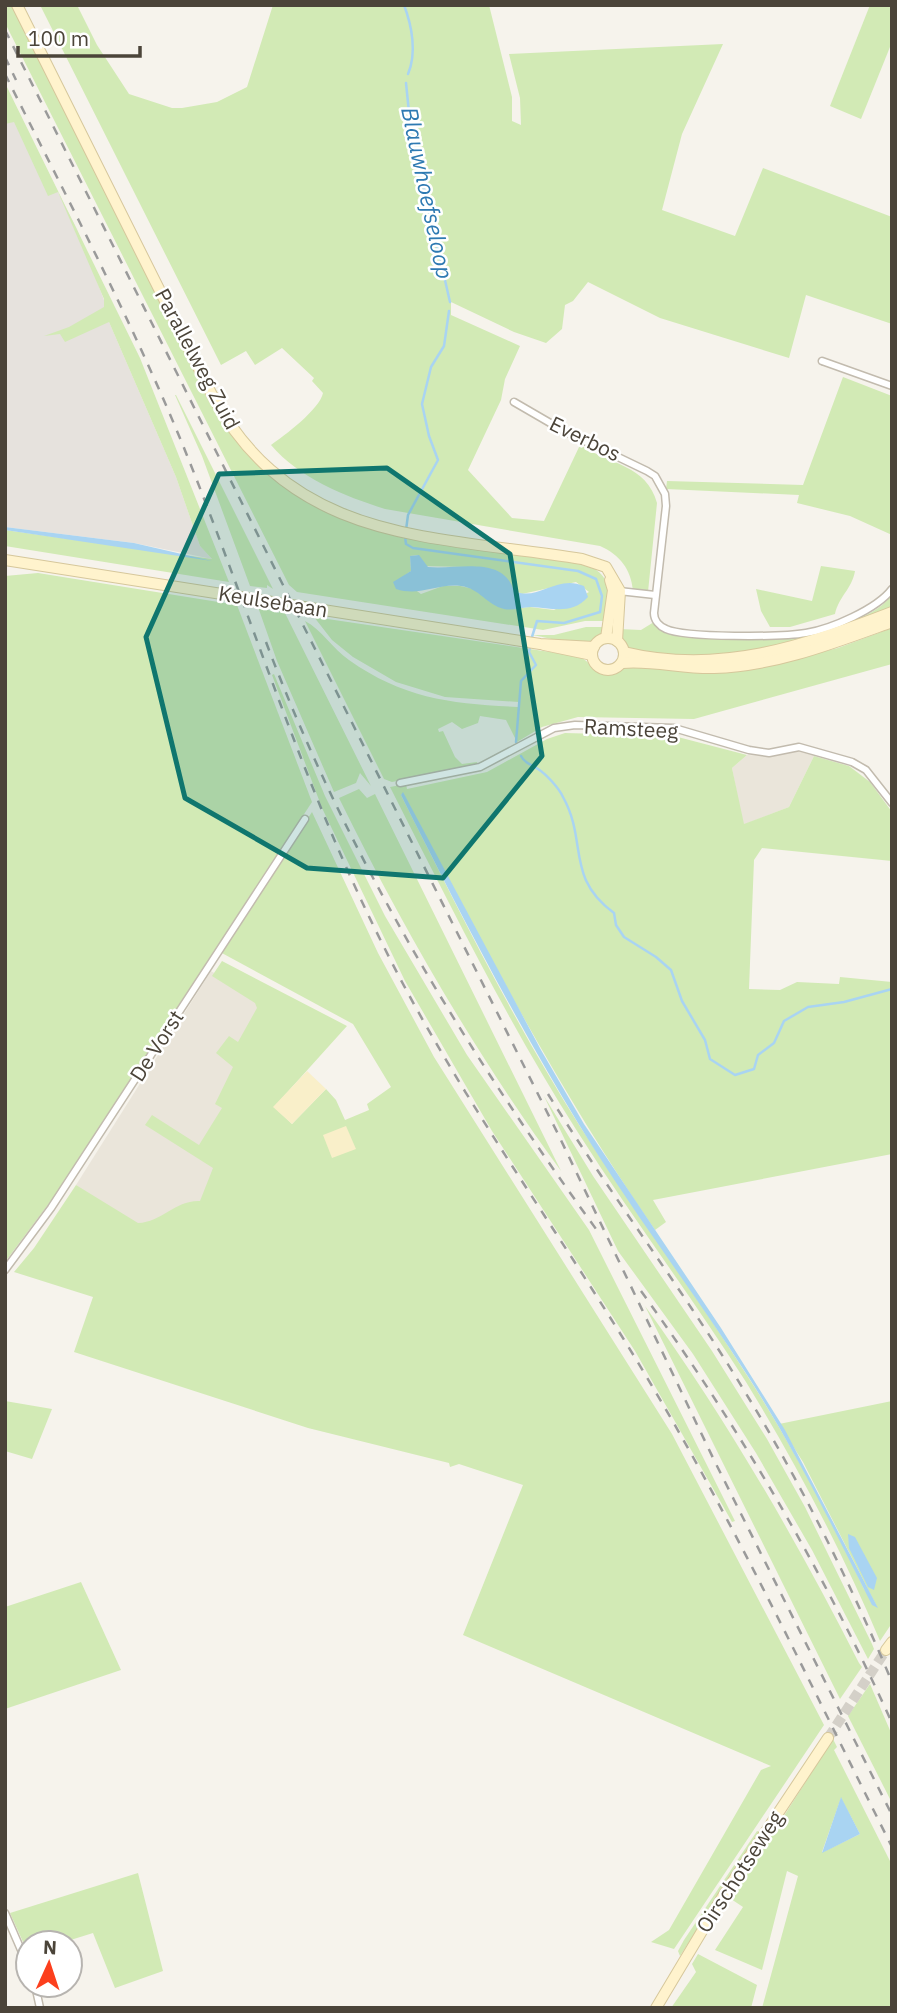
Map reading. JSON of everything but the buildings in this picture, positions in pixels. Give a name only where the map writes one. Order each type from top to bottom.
[{"type":"street","name":"Parallelweg Zuid","points":[[17,5],[232,429],[263,464],[306,498],[358,522],[599,564],[617,591]]},
{"type":"street","points":[[822,361],[892,386]]},
{"type":"street","name":"Everbos","points":[[514,402],[655,476],[665,494],[666,506],[655,595]]},
{"type":"street","name":"Keulsebaan","points":[[5,560],[534,643],[556,650],[593,651]]},
{"type":"street","points":[[617,591],[655,595],[654,619],[665,629],[772,635],[810,632],[827,626],[876,606],[892,589]]},
{"type":"street","points":[[617,591],[606,638],[593,651],[596,665],[605,670],[616,668],[623,658]]},
{"type":"street","points":[[617,591],[617,641],[623,658]]},
{"type":"street","points":[[623,658],[751,658],[810,643],[892,612]]},
{"type":"street","points":[[623,658],[713,668],[751,664],[812,651],[892,622]]},
{"type":"street","points":[[606,638],[617,641]]},
{"type":"street","name":"Ramsteeg","points":[[400,783],[480,767],[554,728],[575,725],[674,728],[749,750],[769,753],[799,747],[852,762],[866,770],[892,803]]},
{"type":"street","name":"De Vorst","points":[[5,1270],[51,1209],[305,820]]},
{"type":"street","name":"Oirschotseweg","points":[[656,2008],[723,1896],[828,1738]]},
{"type":"street","points":[[5,1913],[14,1934]]},
{"type":"highlighted area","points":[[387,468],[510,554],[542,756],[443,878],[307,868],[185,798],[146,637],[219,474]]},
{"type":"shaded area","points":[[5,90],[77,229],[104,300],[109,322],[176,477],[200,546],[212,559],[134,543],[5,527]]},
{"type":"shaded area","points":[[798,749],[816,752],[789,807],[743,825],[732,768],[747,755],[769,756]]},
{"type":"shaded area","points":[[211,971],[268,1006],[206,1210],[139,1235],[76,1185]]},
{"type":"green space","points":[[5,5],[12,5],[219,416],[266,473],[292,493],[320,508],[383,530],[581,562],[592,567],[605,579],[608,592],[606,621],[585,621],[543,630],[297,592],[289,585],[5,23]],"holes":[[[418,555],[425,566],[467,567],[522,594],[576,582],[589,592],[554,610],[530,607],[505,609],[474,589],[443,586],[421,594],[400,579],[411,571],[410,556]]]},
{"type":"green space","points":[[40,5],[77,5],[97,45],[129,94],[172,108],[217,102],[247,87],[273,5],[489,5],[512,97],[512,121],[521,125],[520,98],[509,54],[723,44],[682,134],[662,210],[735,236],[763,168],[892,217],[892,324],[806,295],[789,358],[660,318],[588,282],[573,301],[565,305],[562,329],[546,343],[514,332],[451,302],[451,315],[520,346],[505,379],[501,400],[468,470],[512,518],[544,521],[580,445],[636,473],[652,490],[657,503],[648,592],[633,591],[630,576],[623,564],[600,546],[385,509],[354,498],[323,485],[282,457],[271,445],[309,414],[323,393],[312,381],[314,378],[282,348],[255,365],[246,351],[221,365]]},
{"type":"green space","points":[[870,5],[892,5],[892,42],[861,119],[830,106]]},
{"type":"green space","points":[[5,83],[140,358],[229,582],[5,546],[5,530],[212,559],[200,546],[176,477],[109,322],[65,342],[60,334],[44,336],[69,327],[104,307],[104,299],[58,192],[48,196],[14,122],[5,124]]},
{"type":"green space","points":[[843,377],[892,396],[892,535],[850,516],[797,503],[799,495],[666,489],[667,481],[803,485]]},
{"type":"green space","points":[[175,395],[273,589],[267,585],[267,588],[250,586],[202,456]]},
{"type":"green space","points":[[821,566],[855,571],[835,614],[790,627],[770,627],[761,611],[756,589],[812,601]]},
{"type":"green space","points":[[38,573],[237,605],[312,802],[53,1198],[5,1262],[5,576]]},
{"type":"green space","points":[[892,595],[892,609],[808,641],[713,658],[631,652],[621,638],[619,629],[641,630],[654,622],[664,632],[679,635],[793,633],[851,621],[875,610]]},
{"type":"green space","points":[[258,607],[279,613],[279,610],[284,611],[371,786],[360,773],[356,783],[334,792],[277,661]]},
{"type":"green space","points":[[314,617],[577,656],[599,672],[609,675],[626,666],[798,658],[838,648],[892,628],[892,664],[694,719],[578,717],[542,727],[517,742],[506,720],[480,716],[478,723],[462,729],[452,722],[438,729],[439,732],[443,731],[455,757],[462,764],[477,762],[477,766],[392,782],[384,779],[305,621],[349,660],[369,673],[410,691],[472,704],[518,707],[519,702],[445,697],[396,682],[353,657],[332,640]]},
{"type":"green space","points":[[586,627],[605,627],[593,640],[583,642],[532,635],[554,635]]},
{"type":"green space","points":[[274,674],[325,796],[385,916],[467,1055],[589,1230],[735,1521],[732,1522],[635,1351],[492,1131],[405,981],[322,808],[272,675]]},
{"type":"green space","points":[[565,733],[674,736],[747,755],[732,768],[744,824],[789,807],[814,756],[849,766],[870,782],[892,812],[892,861],[762,848],[754,860],[749,989],[780,990],[797,982],[839,984],[840,977],[892,982],[892,1154],[653,1200],[666,1222],[655,1230],[554,1070],[403,793],[401,795],[486,963],[556,1087],[766,1405],[838,1535],[864,1589],[877,1607],[803,1462],[779,1424],[892,1401],[892,1623],[880,1641],[834,1541],[783,1445],[746,1382],[551,1089],[479,961],[390,787],[406,784],[407,789],[487,772],[547,739]]},
{"type":"green space","points":[[359,789],[367,798],[375,794],[561,1171],[471,1037],[389,895],[339,798]]},
{"type":"green space","points":[[312,812],[378,953],[434,1057],[672,1434],[824,1725],[674,1949],[651,1942],[669,1930],[761,1770],[771,1766],[463,1635],[523,1485],[459,1464],[450,1467],[449,1463],[308,1428],[74,1352],[93,1297],[14,1272],[34,1248],[76,1185],[138,1223],[147,1222],[183,1204],[200,1201],[213,1168],[145,1125],[152,1115],[199,1145],[222,1108],[215,1104],[233,1067],[216,1053],[229,1036],[238,1042],[257,1008],[255,1003],[212,976],[222,961],[347,1026],[274,1107],[292,1124],[326,1089],[336,1100],[345,1120],[369,1110],[367,1104],[391,1087],[353,1024],[220,952]]},
{"type":"green space","points":[[544,1096],[593,1176],[712,1351],[767,1439],[805,1507],[872,1644],[874,1649],[868,1659],[812,1550],[756,1453],[693,1354],[618,1251]]},
{"type":"green space","points":[[645,1306],[675,1348],[758,1479],[862,1667],[840,1699]]},
{"type":"green space","points":[[5,1401],[52,1409],[32,1459],[5,1451]]},
{"type":"green space","points":[[81,1582],[121,1670],[5,1709],[5,1607]]},
{"type":"green space","points":[[870,1684],[892,1735],[892,1803],[848,1716]]},
{"type":"green space","points":[[833,1739],[837,1747],[834,1750],[892,1865],[892,2008],[762,2008],[798,1876],[787,1871],[762,1970],[715,1950],[743,1907],[731,1899]],"holes":[[[841,1798],[860,1834],[823,1852],[822,1852]]]},
{"type":"green space","points":[[757,1831],[760,1832],[680,1956],[678,1951],[684,1940]]},
{"type":"green space","points":[[138,1873],[163,1971],[115,1988],[93,1933],[84,1936],[84,1929],[17,1929],[10,1913]]},
{"type":"green space","points":[[698,1954],[757,1985],[751,2008],[671,2008],[696,1972],[692,1964]]},
{"type":"sand","points":[[307,1071],[326,1089],[292,1124],[273,1107]]},
{"type":"sand","points":[[346,1126],[356,1149],[332,1158],[323,1135]]},
{"type":"water","points":[[5,527],[134,543],[212,561],[5,530]]},
{"type":"water","points":[[419,555],[428,567],[490,568],[500,572],[514,591],[531,593],[556,585],[574,583],[584,586],[588,597],[582,603],[568,608],[507,609],[498,607],[467,587],[444,586],[421,591],[396,589],[393,582],[411,571],[410,556]]},
{"type":"water","points":[[403,792],[541,1050],[584,1124],[721,1328],[785,1430],[878,1608],[872,1605],[783,1433],[728,1346],[619,1187],[554,1083],[464,918],[401,795]]},
{"type":"water","points":[[848,1534],[855,1537],[877,1578],[874,1590],[868,1587],[849,1548]]},
{"type":"water","points":[[841,1797],[860,1834],[822,1853]]},
{"type":"waterway","name":"Blauwhoefseloop","points":[[404,5],[412,40],[408,74]]},
{"type":"waterway","name":"Blauwhoefseloop","points":[[406,83],[411,132],[450,302]]},
{"type":"waterway","name":"Blauwhoefseloop","points":[[406,530],[408,515],[438,460],[422,404],[431,367],[444,346],[449,311]]},
{"type":"waterway","name":"Blauwhoefseloop","points":[[405,536],[406,544],[413,548],[578,571],[596,579],[602,596],[600,612],[564,623],[537,621],[531,640]]},
{"type":"waterway","name":"Blauwhoefseloop","points":[[516,742],[521,681],[536,665],[529,652],[530,647]]},
{"type":"waterway","name":"Blauwhoefseloop","points":[[521,756],[548,778],[563,797],[575,829],[583,872],[589,886],[599,900],[614,913],[616,925],[624,937],[671,970],[682,1001],[705,1040],[710,1059],[735,1075],[754,1069],[758,1055],[774,1043],[784,1021],[808,1007],[844,1002],[892,989]]},
{"type":"tunnel","points":[[828,1738],[886,1650]]},
{"type":"railway","points":[[5,30],[558,1134],[714,1460],[892,1815]]},
{"type":"railway","points":[[5,57],[16,80]]},
{"type":"railway","points":[[5,74],[97,257],[162,396],[207,506],[301,758],[382,943],[444,1057],[618,1331],[685,1442],[776,1614],[892,1847]]},
{"type":"railway","points":[[266,642],[333,798],[411,947],[499,1089],[596,1229]]},
{"type":"railway","points":[[548,1094],[695,1313],[763,1422],[823,1532],[892,1682]]},
{"type":"railway","points":[[641,1291],[712,1394],[777,1501],[837,1610],[892,1723]]}]
